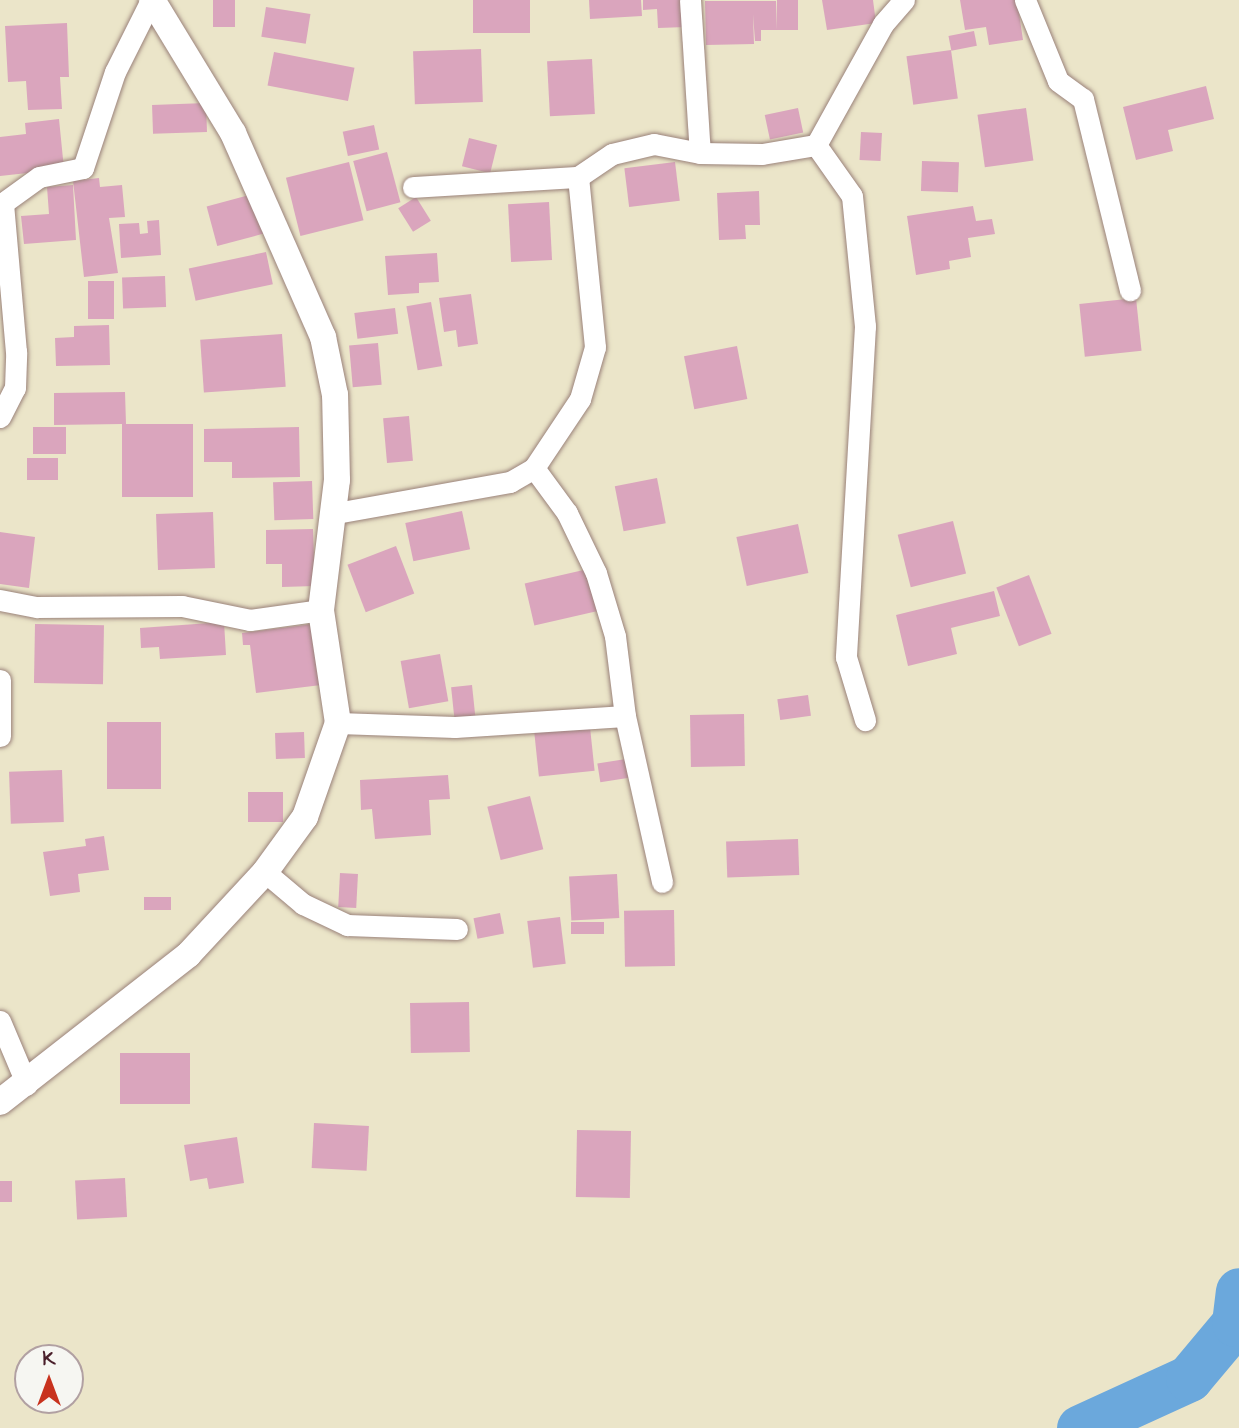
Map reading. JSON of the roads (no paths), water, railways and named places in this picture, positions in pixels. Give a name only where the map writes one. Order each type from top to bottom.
[{"type":"street","points":[[0,417],[15,388],[16,352],[3,203],[39,177],[83,167],[115,72],[152,0]]},
{"type":"street","points":[[0,1102],[27,1085],[188,955],[265,872],[305,817],[338,723],[321,610],[336,513],[335,395],[323,337],[233,134],[152,0]]},
{"type":"street","points":[[690,0],[700,153]]},
{"type":"street","points":[[816,145],[883,24],[904,0]]},
{"type":"street","points":[[1025,0],[1058,81],[1083,99],[1130,290]]},
{"type":"street","points":[[413,187],[578,177],[627,149],[654,144],[700,153],[762,154],[816,145]]},
{"type":"street","points":[[816,145],[852,196],[865,326],[846,657],[865,720]]},
{"type":"street","points":[[336,513],[510,482],[534,468],[580,399],[595,347],[578,177]]},
{"type":"street","points":[[534,468],[567,513],[596,573],[615,636],[625,716],[662,881]]},
{"type":"street","points":[[0,600],[37,607],[182,606],[250,620],[321,610]]},
{"type":"street","points":[[0,680],[0,736]]},
{"type":"street","points":[[338,723],[455,727],[625,716]]},
{"type":"street","points":[[265,872],[303,905],[347,925],[457,929]]},
{"type":"street","points":[[0,1021],[27,1085]]},
{"type":"waterway","points":[[1080,1428],[1189,1378],[1235,1323],[1239,1291]]}]
